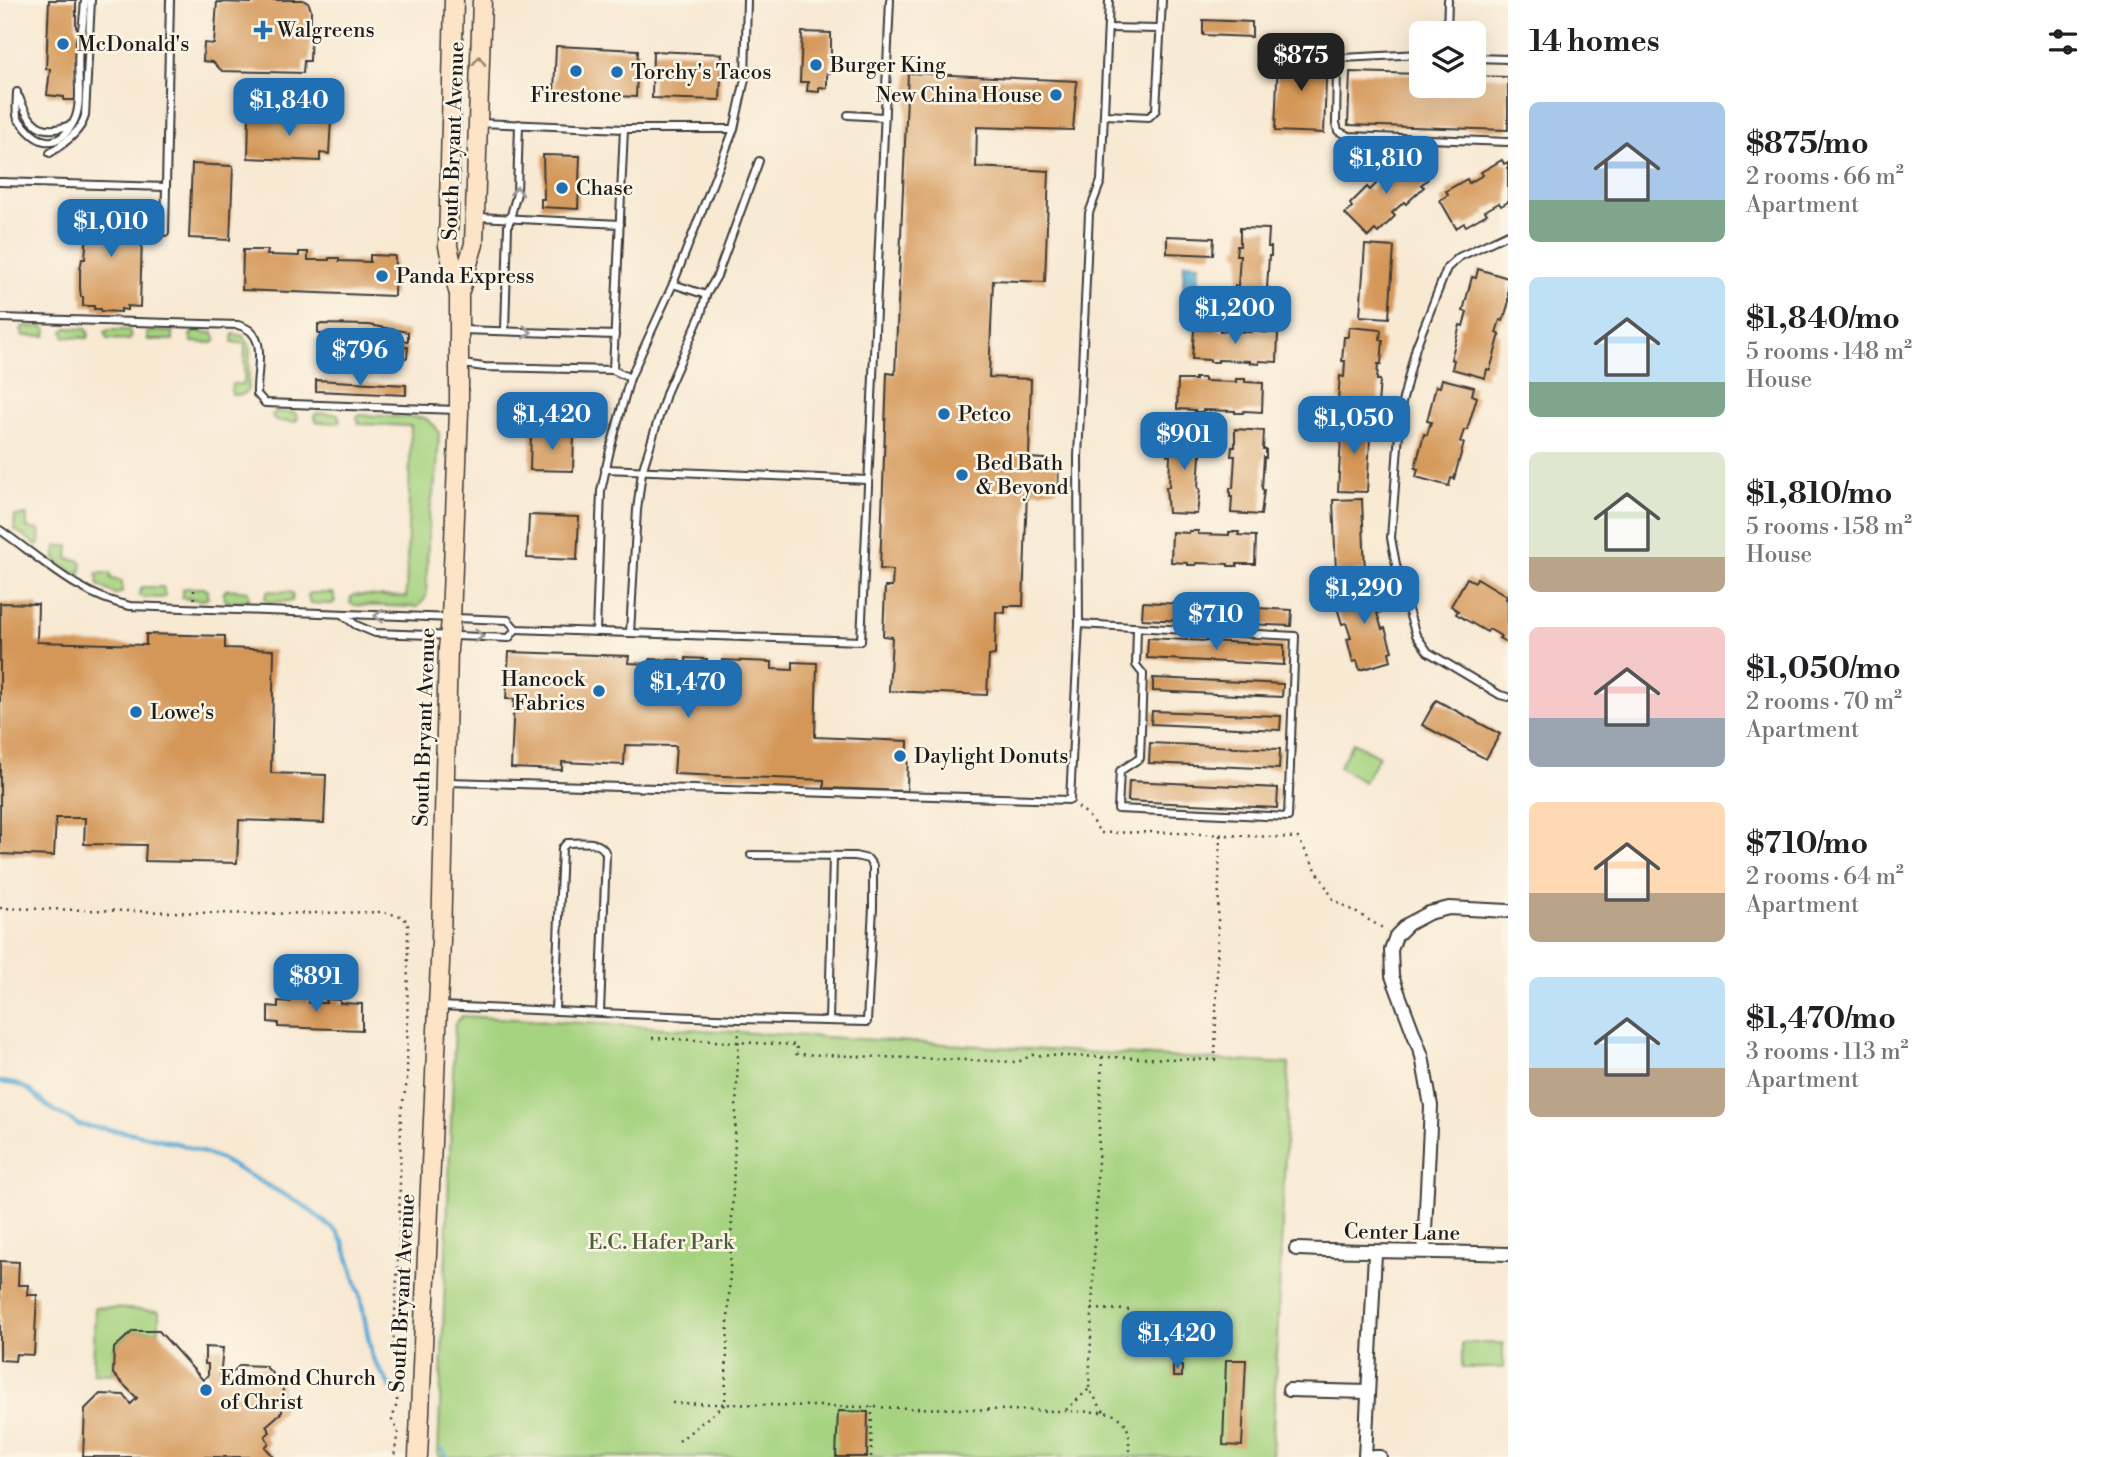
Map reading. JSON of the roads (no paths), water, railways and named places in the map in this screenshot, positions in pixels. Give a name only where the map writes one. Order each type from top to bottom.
[{"type":"main road","points":[[454,0],[448,246],[459,294]]},
{"type":"main road","name":"South Bryant Avenue","points":[[418,1457],[438,1006],[459,411],[459,294],[474,244],[482,0]]},
{"type":"street","points":[[1424,1251],[1432,1106],[1422,1056],[1392,976],[1391,950],[1396,936],[1408,924],[1429,913],[1449,908],[1508,911]]},
{"type":"street","name":"Center Lane","points":[[1296,1249],[1375,1253],[1424,1251],[1508,1254]]},
{"type":"street","points":[[1375,1253],[1365,1457],[1380,1457]]},
{"type":"street","points":[[1289,1390],[1367,1392]]},
{"type":"lane","points":[[71,125],[61,129],[41,128],[33,124],[26,115],[17,92],[18,118],[40,141],[51,142],[71,125],[77,113],[79,49],[84,32],[85,0]]},
{"type":"lane","points":[[50,153],[72,137],[83,124],[90,0]]},
{"type":"lane","points":[[165,232],[170,0]]},
{"type":"lane","points":[[596,632],[601,491],[605,469],[630,378],[673,284],[734,129],[745,79],[747,0]]},
{"type":"lane","points":[[342,615],[375,633],[508,620],[516,629],[861,641],[890,0]]},
{"type":"lane","points":[[444,782],[1070,800],[1079,624],[1078,457],[1088,226],[1089,213],[1101,181],[1109,0]]},
{"type":"lane","points":[[1104,115],[1149,117],[1156,110],[1161,0]]},
{"type":"lane","points":[[1447,21],[1448,0]]},
{"type":"lane","points":[[1108,29],[1158,29]]},
{"type":"lane","points":[[1409,55],[1342,58],[1337,69],[1338,131],[1349,136],[1508,142]]},
{"type":"lane","points":[[1486,58],[1508,59]]},
{"type":"lane","points":[[848,115],[884,117]]},
{"type":"lane","points":[[477,122],[624,129],[734,129]]},
{"type":"lane","points":[[505,331],[509,218],[517,193],[519,124]]},
{"type":"lane","points":[[613,370],[624,129]]},
{"type":"lane","points":[[630,633],[637,510],[642,472],[667,391],[727,250],[759,161]]},
{"type":"lane","points":[[0,182],[166,187]]},
{"type":"lane","points":[[475,217],[620,223]]},
{"type":"lane","points":[[1508,234],[1459,257],[1447,268],[1416,347],[1401,407],[1391,538],[1400,585],[1416,635],[1428,652],[1500,695],[1508,697]]},
{"type":"lane","points":[[673,284],[706,295]]},
{"type":"lane","points":[[0,318],[238,325],[251,330],[257,338],[257,394],[265,403],[459,411]]},
{"type":"lane","points":[[459,330],[615,335]]},
{"type":"lane","points":[[460,363],[484,367],[613,370],[630,378]]},
{"type":"lane","points":[[605,469],[868,480]]},
{"type":"lane","points":[[0,530],[72,583],[110,602],[130,606],[342,615],[450,627],[509,638],[516,629]]},
{"type":"lane","points":[[1079,624],[1137,627],[1295,636],[1288,817],[1118,809],[1119,771],[1140,758],[1143,674],[1136,665],[1137,627]]},
{"type":"lane","points":[[555,1010],[562,848],[567,843],[598,844],[604,848],[606,855],[600,1012]]},
{"type":"lane","points":[[438,1006],[867,1021],[873,866],[868,859],[751,855]]},
{"type":"lane","points":[[829,1021],[833,856]]},
{"type":"water","points":[[1184,263],[1199,264],[1198,287],[1183,286]]},
{"type":"waterway","points":[[0,1082],[16,1084],[29,1090],[47,1106],[79,1125],[180,1144],[218,1158],[303,1205],[337,1232],[343,1241],[360,1295],[372,1357],[391,1388]]},
{"type":"waterway","points":[[442,1450],[447,1457]]},
{"type":"place","name":"Walgreens","points":[[263,30]]},
{"type":"place","name":"McDonald's","points":[[63,44]]},
{"type":"place","name":"Burger King","points":[[816,65]]},
{"type":"place","name":"Firestone","points":[[576,71]]},
{"type":"place","name":"Torchy's Tacos","points":[[617,72]]},
{"type":"place","name":"New China House","points":[[1056,95]]},
{"type":"place","name":"Chase","points":[[562,188]]},
{"type":"place","name":"Panda Express","points":[[382,276]]},
{"type":"place","name":"Petco","points":[[944,414]]},
{"type":"place","name":"Bed Bath & Beyond","points":[[962,475]]},
{"type":"place","name":"Hancock Fabrics","points":[[599,691]]},
{"type":"place","name":"Lowe's","points":[[136,712]]},
{"type":"place","name":"Daylight Donuts","points":[[900,756]]},
{"type":"place","name":"Edmond Church of Christ","points":[[206,1390]]},
{"type":"park label","name":"E.C. Hafer Park","points":[[661,1242]]}]
